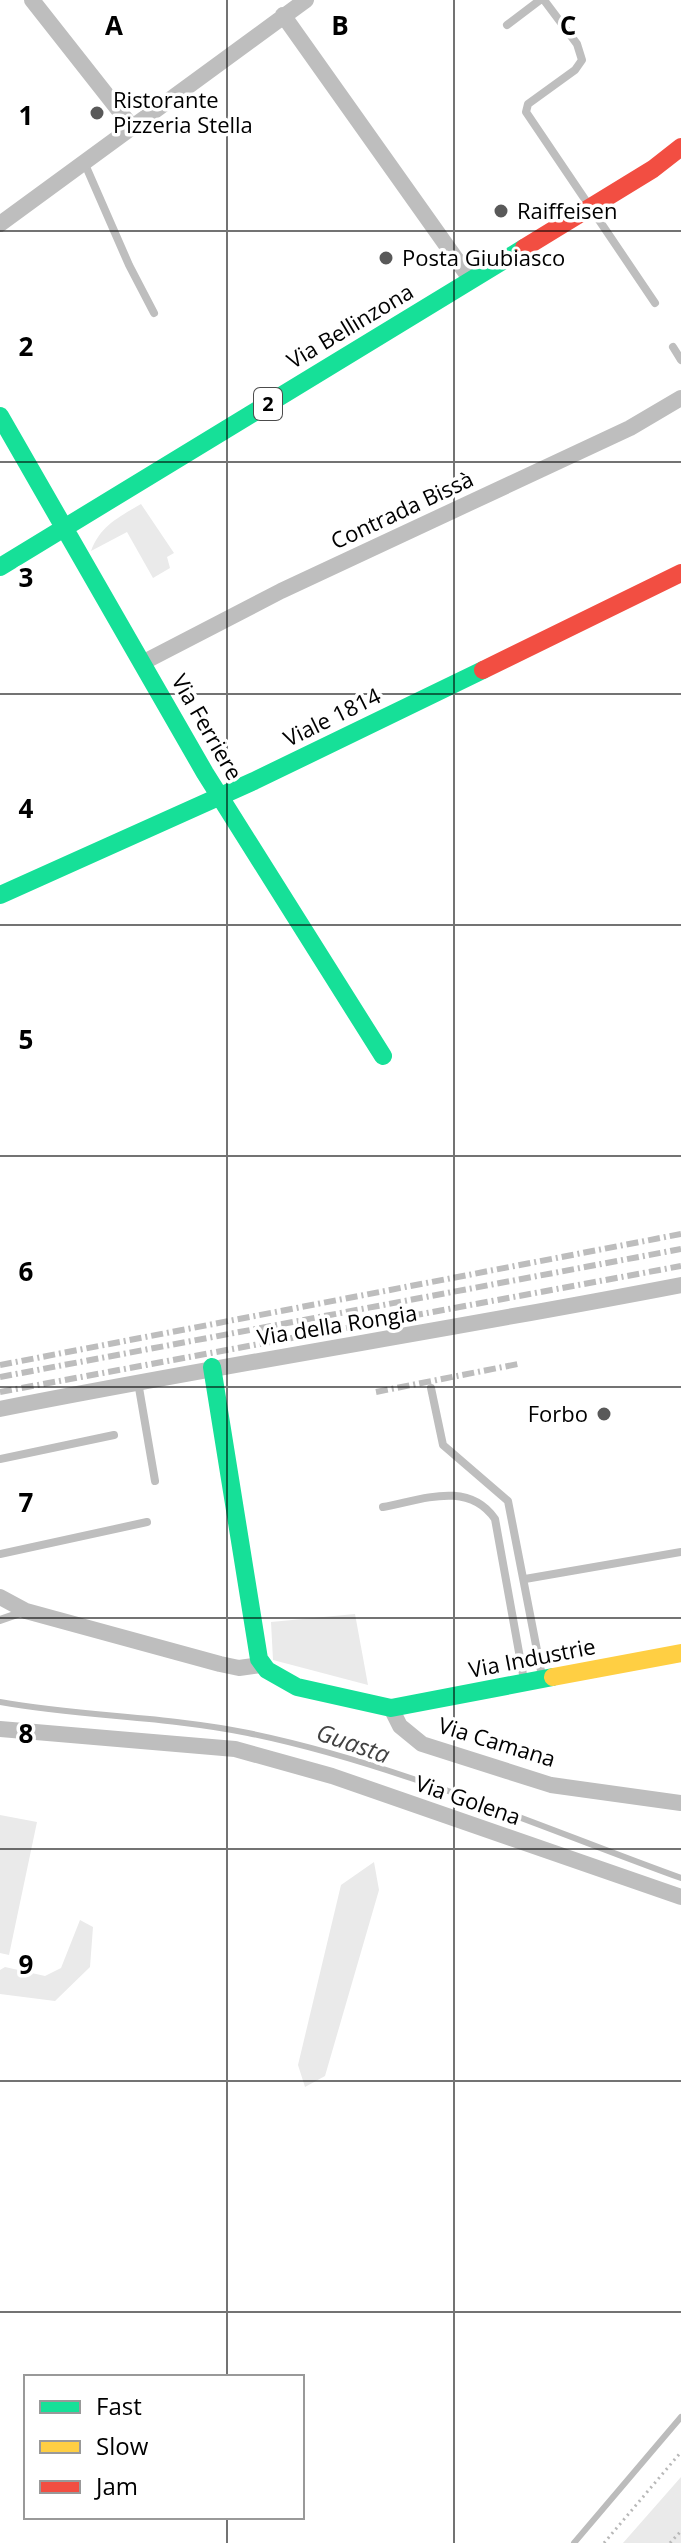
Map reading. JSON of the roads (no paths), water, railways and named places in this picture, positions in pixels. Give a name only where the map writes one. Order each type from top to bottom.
[{"type":"street","points":[[32,0],[132,127]]},
{"type":"street","points":[[0,224],[132,127],[285,8],[306,0]]},
{"type":"street","points":[[285,8],[471,280]]},
{"type":"street","name":"Via Bellinzona","points":[[0,567],[588,209],[681,147]]},
{"type":"street","name":"Contrada Bissà","points":[[142,663],[281,591],[630,428],[681,398]]},
{"type":"street","name":"Via Ferriere","points":[[0,416],[219,795],[383,1056]]},
{"type":"street","name":"Viale 1814","points":[[0,895],[219,795],[681,573]]},
{"type":"street","name":"Via della Rongia","points":[[0,1409],[212,1367],[471,1326],[681,1285]]},
{"type":"street","points":[[212,1367],[242,1568],[261,1665],[271,1677],[282,1682],[391,1708]]},
{"type":"street","points":[[0,1597],[26,1611],[229,1667],[261,1665]]},
{"type":"street","name":"Via Industrie","points":[[391,1708],[681,1653]]},
{"type":"street","name":"Via Camana","points":[[391,1708],[400,1726],[422,1744],[563,1788],[681,1803]]},
{"type":"street","name":"Via Golena","points":[[0,1729],[235,1749],[332,1776],[681,1897]]},
{"type":"lane","points":[[507,25],[542,0],[577,44],[582,60],[575,70],[528,104],[526,112],[588,209],[655,303]]},
{"type":"lane","points":[[84,162],[129,265],[154,313]]},
{"type":"lane","points":[[673,347],[681,360]]},
{"type":"lane","points":[[138,1382],[155,1481]]},
{"type":"lane","points":[[431,1388],[443,1445],[508,1501],[525,1579],[534,1683]]},
{"type":"lane","points":[[0,1459],[114,1435]]},
{"type":"lane","points":[[383,1507],[459,1494],[487,1506],[495,1519],[534,1683]]},
{"type":"lane","points":[[0,1554],[147,1522]]},
{"type":"lane","points":[[525,1579],[681,1552]]},
{"type":"lane","points":[[0,1620],[26,1611]]},
{"type":"waterway","name":"Guasta","points":[[0,1702],[217,1727],[303,1746],[412,1779],[681,1878]]},
{"type":"waterway","points":[[574,2543],[681,2417]]},
{"type":"railway","points":[[0,1365],[681,1234]]},
{"type":"railway","points":[[0,1377],[681,1249]]},
{"type":"railway","points":[[0,1392],[681,1266]]},
{"type":"railway","points":[[376,1392],[518,1364]]},
{"type":"place","name":"Ristorante Pizzeria Stella","points":[[97,113]]},
{"type":"place","name":"Raiffeisen","points":[[501,211]]},
{"type":"place","name":"Posta Giubiasco","points":[[386,258]]},
{"type":"place","name":"Forbo","points":[[604,1414]]}]
